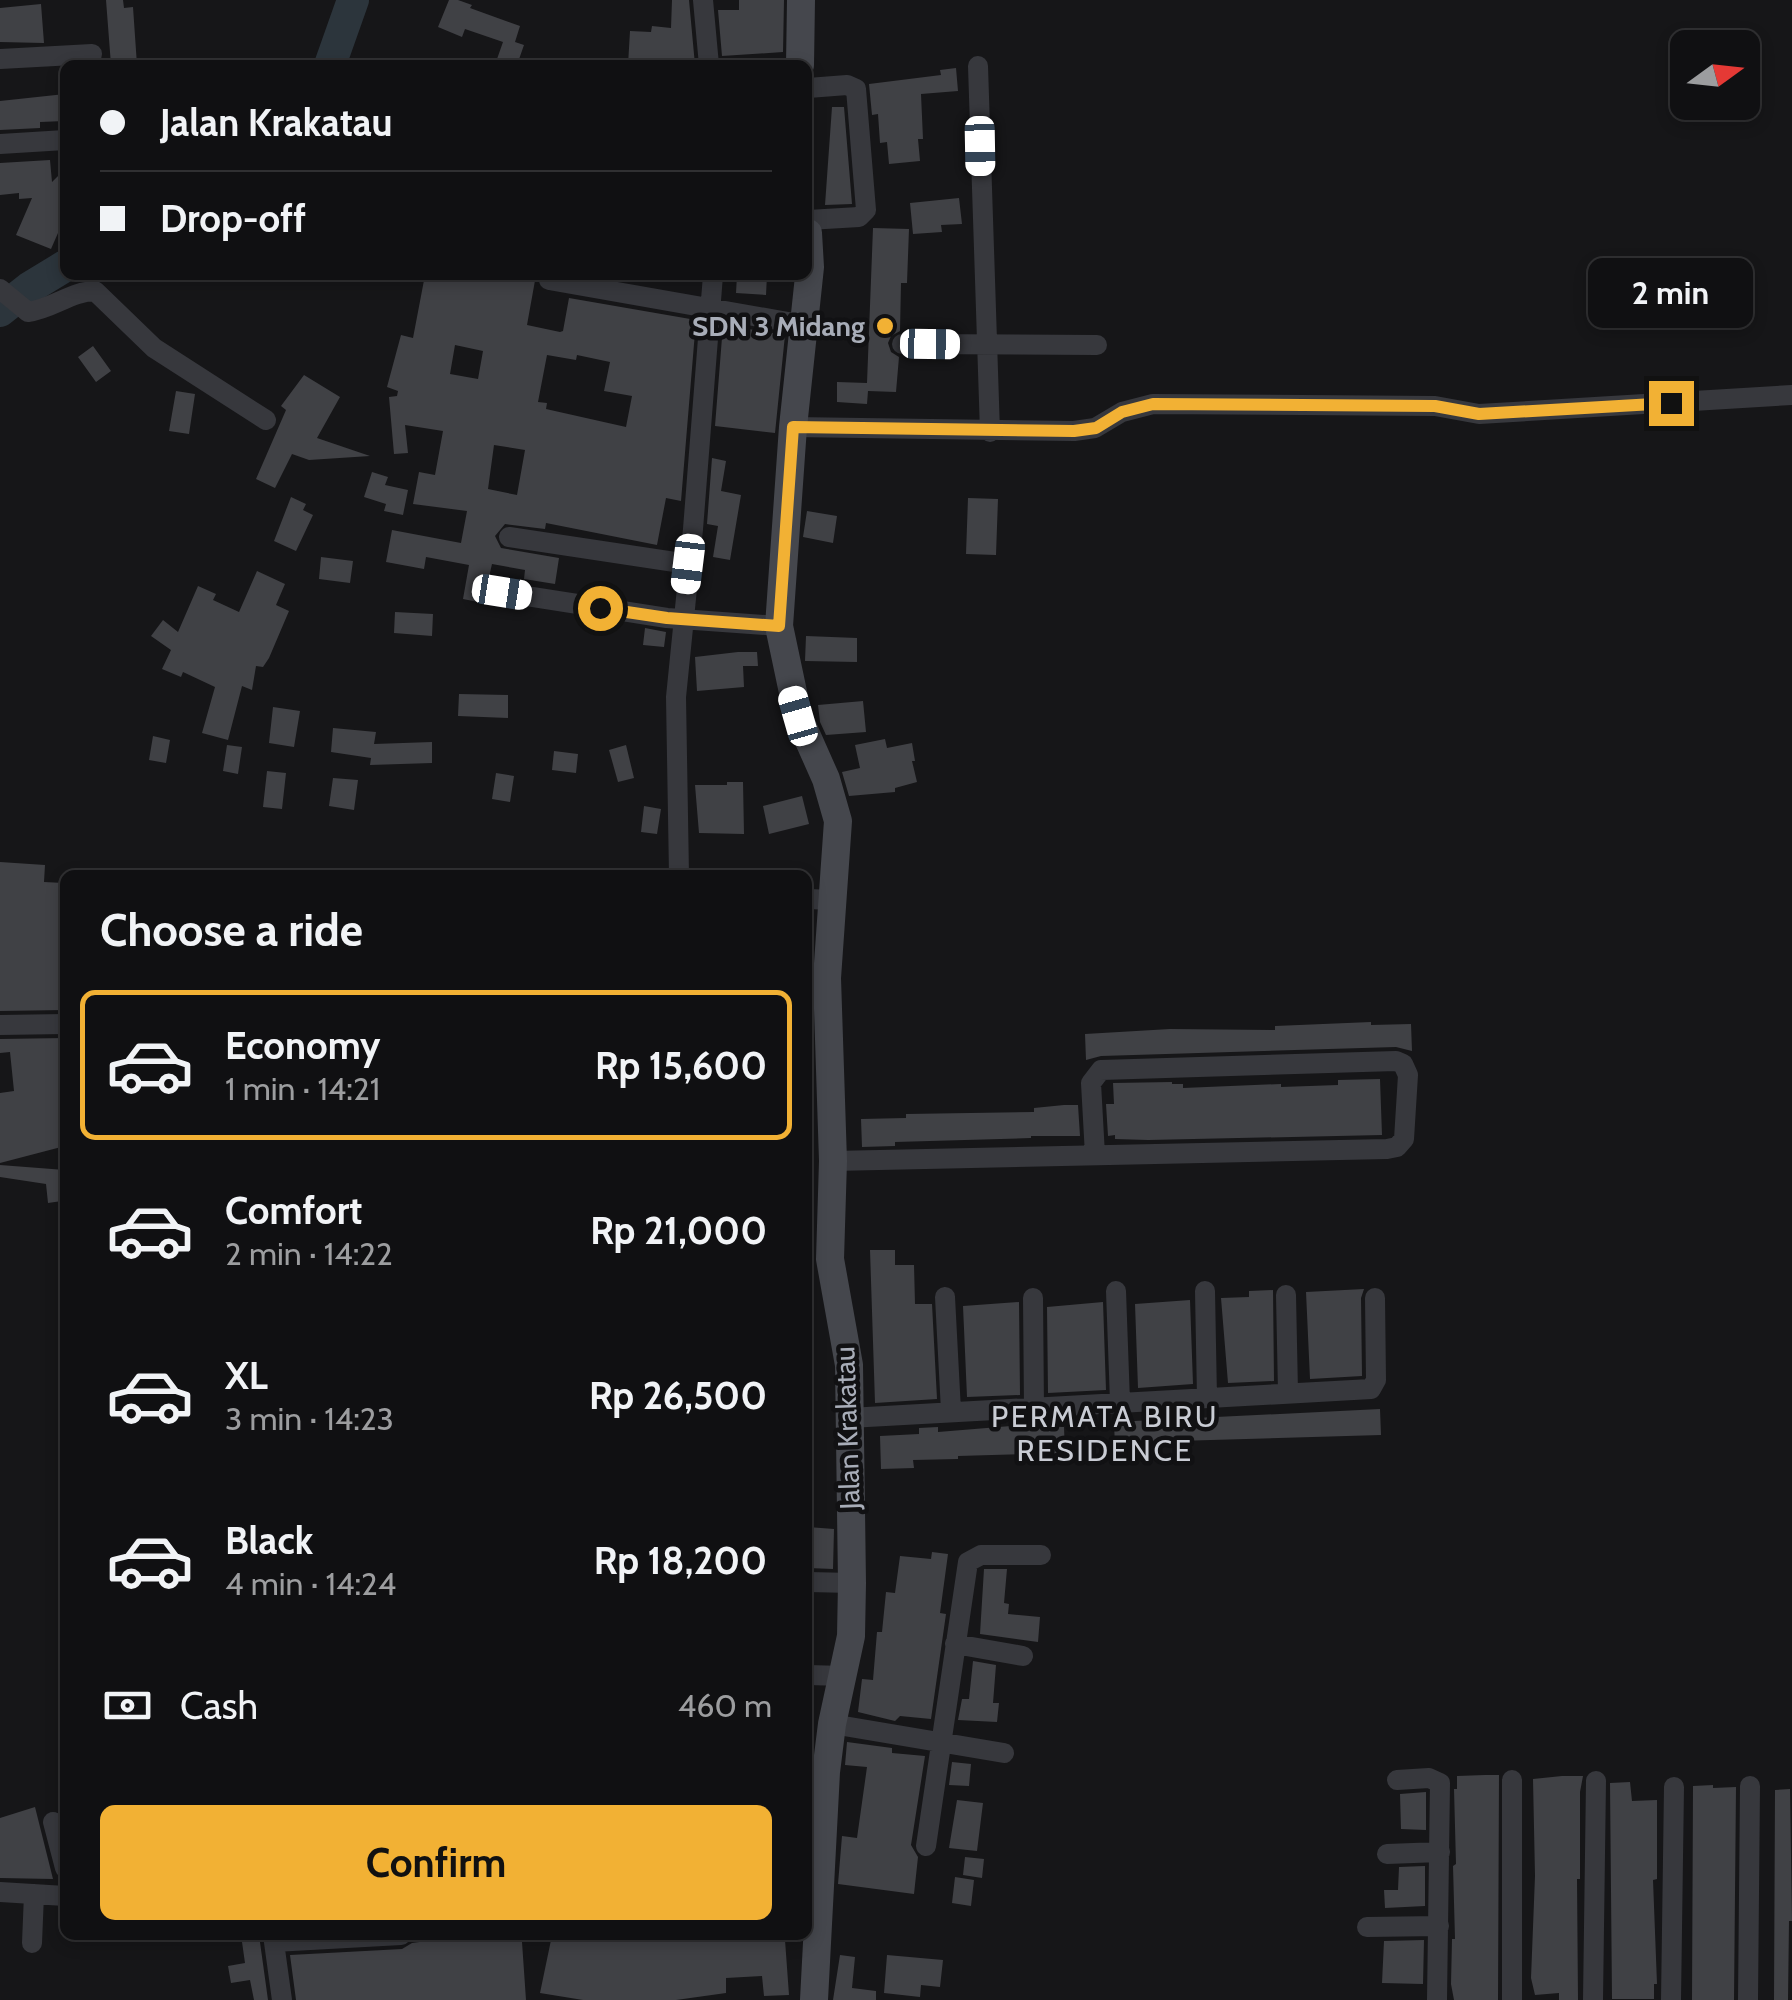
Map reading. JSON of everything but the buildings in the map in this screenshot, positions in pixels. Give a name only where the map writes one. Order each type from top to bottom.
[{"type":"street","points":[[703,0],[709,60]]},
{"type":"street","points":[[800,60],[801,0]]},
{"type":"street","points":[[0,59],[92,54]]},
{"type":"street","points":[[978,66],[990,432]]},
{"type":"street","points":[[812,88],[856,88],[866,210],[859,217],[812,220]]},
{"type":"street","points":[[0,144],[60,140]]},
{"type":"street","points":[[549,280],[806,325]]},
{"type":"street","points":[[680,870],[676,716],[713,280]]},
{"type":"street","name":"Jalan Krakatau","points":[[809,280],[793,427],[779,626],[798,716],[826,779],[838,822],[820,900],[827,978],[820,1060],[833,1161],[830,1258],[850,1365],[852,1583],[852,1636],[816,1797],[814,2000]]},
{"type":"street","points":[[0,289],[28,312],[95,291],[154,348],[266,420]]},
{"type":"street","points":[[902,344],[1098,346]]},
{"type":"street","points":[[793,427],[1088,430],[1102,426],[1122,412],[1153,404],[1435,406],[1471,413],[1792,395]]},
{"type":"street","points":[[509,537],[688,564]]},
{"type":"street","points":[[502,592],[682,618],[779,626]]},
{"type":"street","points":[[0,1025],[60,1024]]},
{"type":"street","points":[[833,1161],[1387,1149],[1404,1138],[1408,1075],[1403,1064],[1396,1061],[1101,1070],[1091,1083],[1095,1155]]},
{"type":"street","points":[[1205,1291],[1206,1398]]},
{"type":"street","points":[[1116,1292],[1120,1402]]},
{"type":"street","points":[[1286,1295],[1288,1392]]},
{"type":"street","points":[[946,1297],[952,1410]]},
{"type":"street","points":[[1033,1298],[1034,1408]]},
{"type":"street","points":[[849,1418],[1374,1387],[1375,1298]]},
{"type":"street","points":[[926,1846],[968,1562],[981,1555],[1040,1555]]},
{"type":"street","points":[[812,1582],[852,1583]]},
{"type":"street","points":[[955,1644],[1023,1656]]},
{"type":"street","points":[[812,1675],[843,1676]]},
{"type":"street","points":[[832,1724],[1004,1753]]},
{"type":"street","points":[[1397,1780],[1428,1778],[1440,1783],[1437,2000]]},
{"type":"street","points":[[1512,1780],[1512,2000]]},
{"type":"street","points":[[1594,2000],[1596,1781]]},
{"type":"street","points":[[1748,2000],[1750,1786]]},
{"type":"street","points":[[1671,2000],[1674,1788]]},
{"type":"street","points":[[53,1822],[60,1849]]},
{"type":"street","points":[[1387,1854],[1440,1852]]},
{"type":"street","points":[[0,1892],[60,1896]]},
{"type":"street","points":[[32,1943],[34,1894]]},
{"type":"street","points":[[1368,1927],[1439,1926]]},
{"type":"street","points":[[274,1940],[282,2000]]},
{"type":"waterway","points":[[332,60],[353,0]]},
{"type":"waterway","points":[[0,311],[60,269]]},
{"type":"place","name":"SDN 3 Midang","points":[[885,326]]},
{"type":"district","name":"PERMATA BIRU RESIDENCE","points":[[1105,1434]]},
{"type":"route","points":[[600,608],[667,618],[779,626],[793,427],[1074,431],[1102,426],[1122,412],[1153,404],[1435,406],[1479,414],[1671,403]]}]
